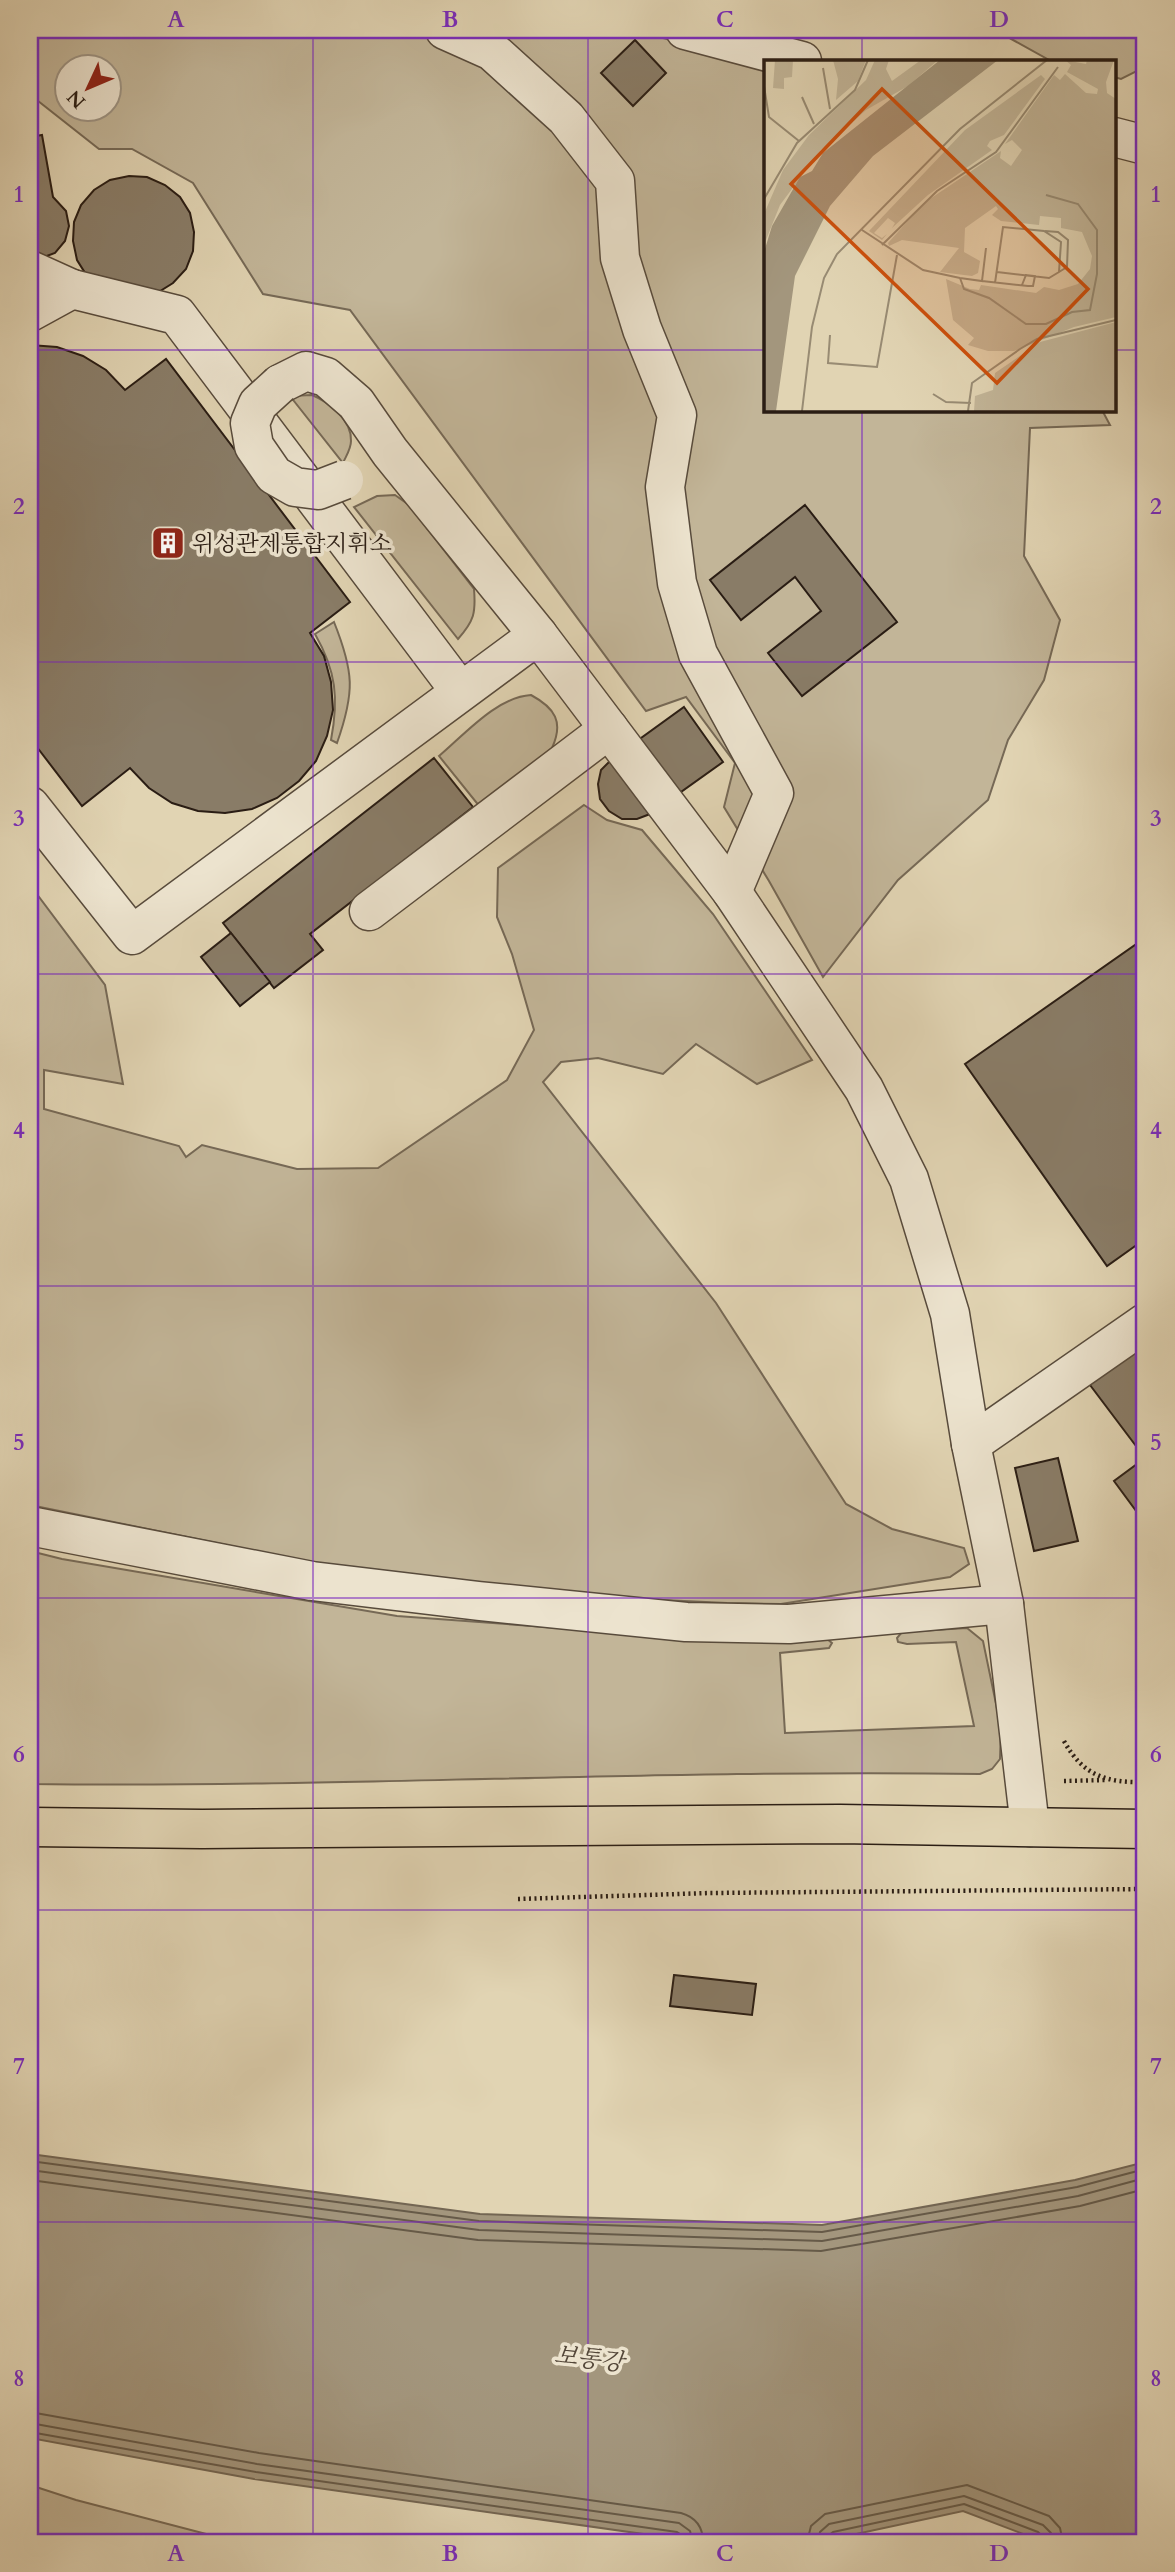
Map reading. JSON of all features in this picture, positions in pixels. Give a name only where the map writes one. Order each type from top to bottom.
[{"type":"main road","points":[[30,1827],[216,1829],[840,1824],[1145,1829]]},
{"type":"lane","points":[[445,30],[492,51],[566,118],[615,181],[620,258],[642,329],[677,415],[665,487],[677,583],[698,654],[774,793],[732,892]]},
{"type":"lane","points":[[685,30],[798,60]]},
{"type":"lane","points":[[1116,138],[1145,145]]},
{"type":"lane","points":[[30,270],[72,289],[177,315],[460,691]]},
{"type":"lane","points":[[30,312],[72,289]]},
{"type":"lane","points":[[390,452],[344,480],[318,490],[295,487],[274,475],[254,446],[250,423],[258,404],[280,384],[306,371],[326,377],[355,403],[390,452],[538,635],[732,892],[864,1089],[909,1180],[950,1314],[971,1444],[1004,1604],[1030,1827]]},
{"type":"lane","points":[[30,806],[132,935],[538,635]]},
{"type":"lane","points":[[369,911],[609,729]]},
{"type":"lane","points":[[971,1444],[1145,1323]]},
{"type":"lane","points":[[30,1526],[312,1581],[686,1622],[789,1624],[1004,1604]]},
{"type":"path","points":[[1063,1740],[1085,1770],[1108,1780],[1145,1782]]},
{"type":"path","points":[[518,1899],[710,1893],[1145,1889]]},
{"type":"shaded area","points":[[30,30],[634,30],[764,66],[764,411],[1103,411],[1110,425],[1030,428],[1024,556],[1060,620],[1044,680],[1008,740],[988,800],[898,880],[823,977],[724,807],[735,763],[686,697],[646,711],[350,310],[263,294],[193,183],[132,149],[99,149],[65,122],[122,122],[122,52],[52,52],[52,112],[30,97]]},
{"type":"shaded area","points":[[995,30],[1145,30],[1145,67],[1121,79],[1116,78],[1116,60],[1049,60]]},
{"type":"shaded area","points":[[312,395],[332,407],[348,426],[351,444],[343,463],[290,396]]},
{"type":"shaded area","points":[[395,495],[409,505],[474,589],[473,616],[458,639],[354,507],[377,496]]},
{"type":"shaded area","points":[[334,622],[345,655],[350,682],[347,710],[337,743],[331,740],[335,711],[334,685],[327,660],[315,634]]},
{"type":"shaded area","points":[[531,695],[546,705],[555,717],[557,731],[552,748],[480,807],[439,756],[494,709],[518,697]]},
{"type":"shaded area","points":[[584,805],[607,820],[642,830],[713,914],[812,1060],[757,1084],[696,1044],[663,1074],[598,1058],[561,1062],[543,1082],[716,1303],[846,1504],[892,1529],[964,1548],[969,1564],[950,1577],[781,1604],[472,1591],[315,1563],[30,1505],[30,885],[105,985],[123,1084],[44,1070],[44,1109],[179,1146],[186,1157],[202,1145],[297,1169],[378,1168],[507,1080],[534,1030],[512,954],[497,917],[498,868]]},
{"type":"shaded area","points":[[30,1551],[62,1559],[397,1616],[667,1636],[827,1639],[832,1643],[829,1648],[780,1653],[785,1733],[974,1726],[956,1642],[907,1644],[898,1642],[897,1638],[902,1632],[967,1628],[983,1641],[1001,1728],[1000,1759],[992,1769],[980,1774],[742,1774],[149,1785],[30,1784]]},
{"type":"shaded area","points":[[30,2485],[76,2500],[233,2541],[251,2542],[30,2542]]},
{"type":"water","name":"보통강","points":[[30,2154],[480,2214],[822,2225],[1075,2180],[1145,2162],[1145,2535],[1117,2542],[1044,2542],[963,2511],[819,2542],[700,2542],[254,2479],[30,2438]]},
{"type":"building","points":[[635,40],[666,73],[633,106],[601,73]]},
{"type":"building","points":[[42,135],[53,197],[66,211],[69,226],[65,241],[55,253],[41,258],[30,258],[30,137]]},
{"type":"building","points":[[129,176],[147,177],[165,185],[180,197],[190,213],[194,232],[193,251],[186,269],[173,283],[157,293],[87,276],[77,260],[73,241],[74,222],[81,205],[94,190],[110,180]]},
{"type":"building","name":"위성관제통합지휘소","points":[[30,345],[57,347],[83,356],[106,370],[125,390],[166,359],[350,602],[310,633],[324,656],[331,682],[333,710],[327,736],[316,761],[299,781],[277,798],[252,809],[225,813],[198,811],[172,803],[149,788],[130,768],[82,806],[30,738]]},
{"type":"building","points":[[805,505],[897,622],[802,696],[768,653],[821,611],[795,577],[741,620],[710,580]]},
{"type":"building","points":[[684,707],[723,762],[650,814],[637,819],[622,819],[609,811],[600,799],[598,784],[601,770],[612,759]]},
{"type":"building","points":[[434,758],[473,807],[310,934],[323,950],[274,988],[223,923]]},
{"type":"building","points":[[231,933],[270,982],[240,1006],[201,957]]},
{"type":"building","points":[[1145,938],[1145,1239],[1107,1266],[965,1064]]},
{"type":"building","points":[[1145,1332],[1145,1458],[1084,1377]]},
{"type":"building","points":[[1058,1458],[1078,1541],[1034,1551],[1015,1468]]},
{"type":"building","points":[[1145,1458],[1145,1523],[1114,1481]]},
{"type":"building","points":[[674,1975],[756,1984],[752,2015],[670,2006]]},
{"type":"place","name":"위성관제통합지휘소","points":[[168,543]]}]
